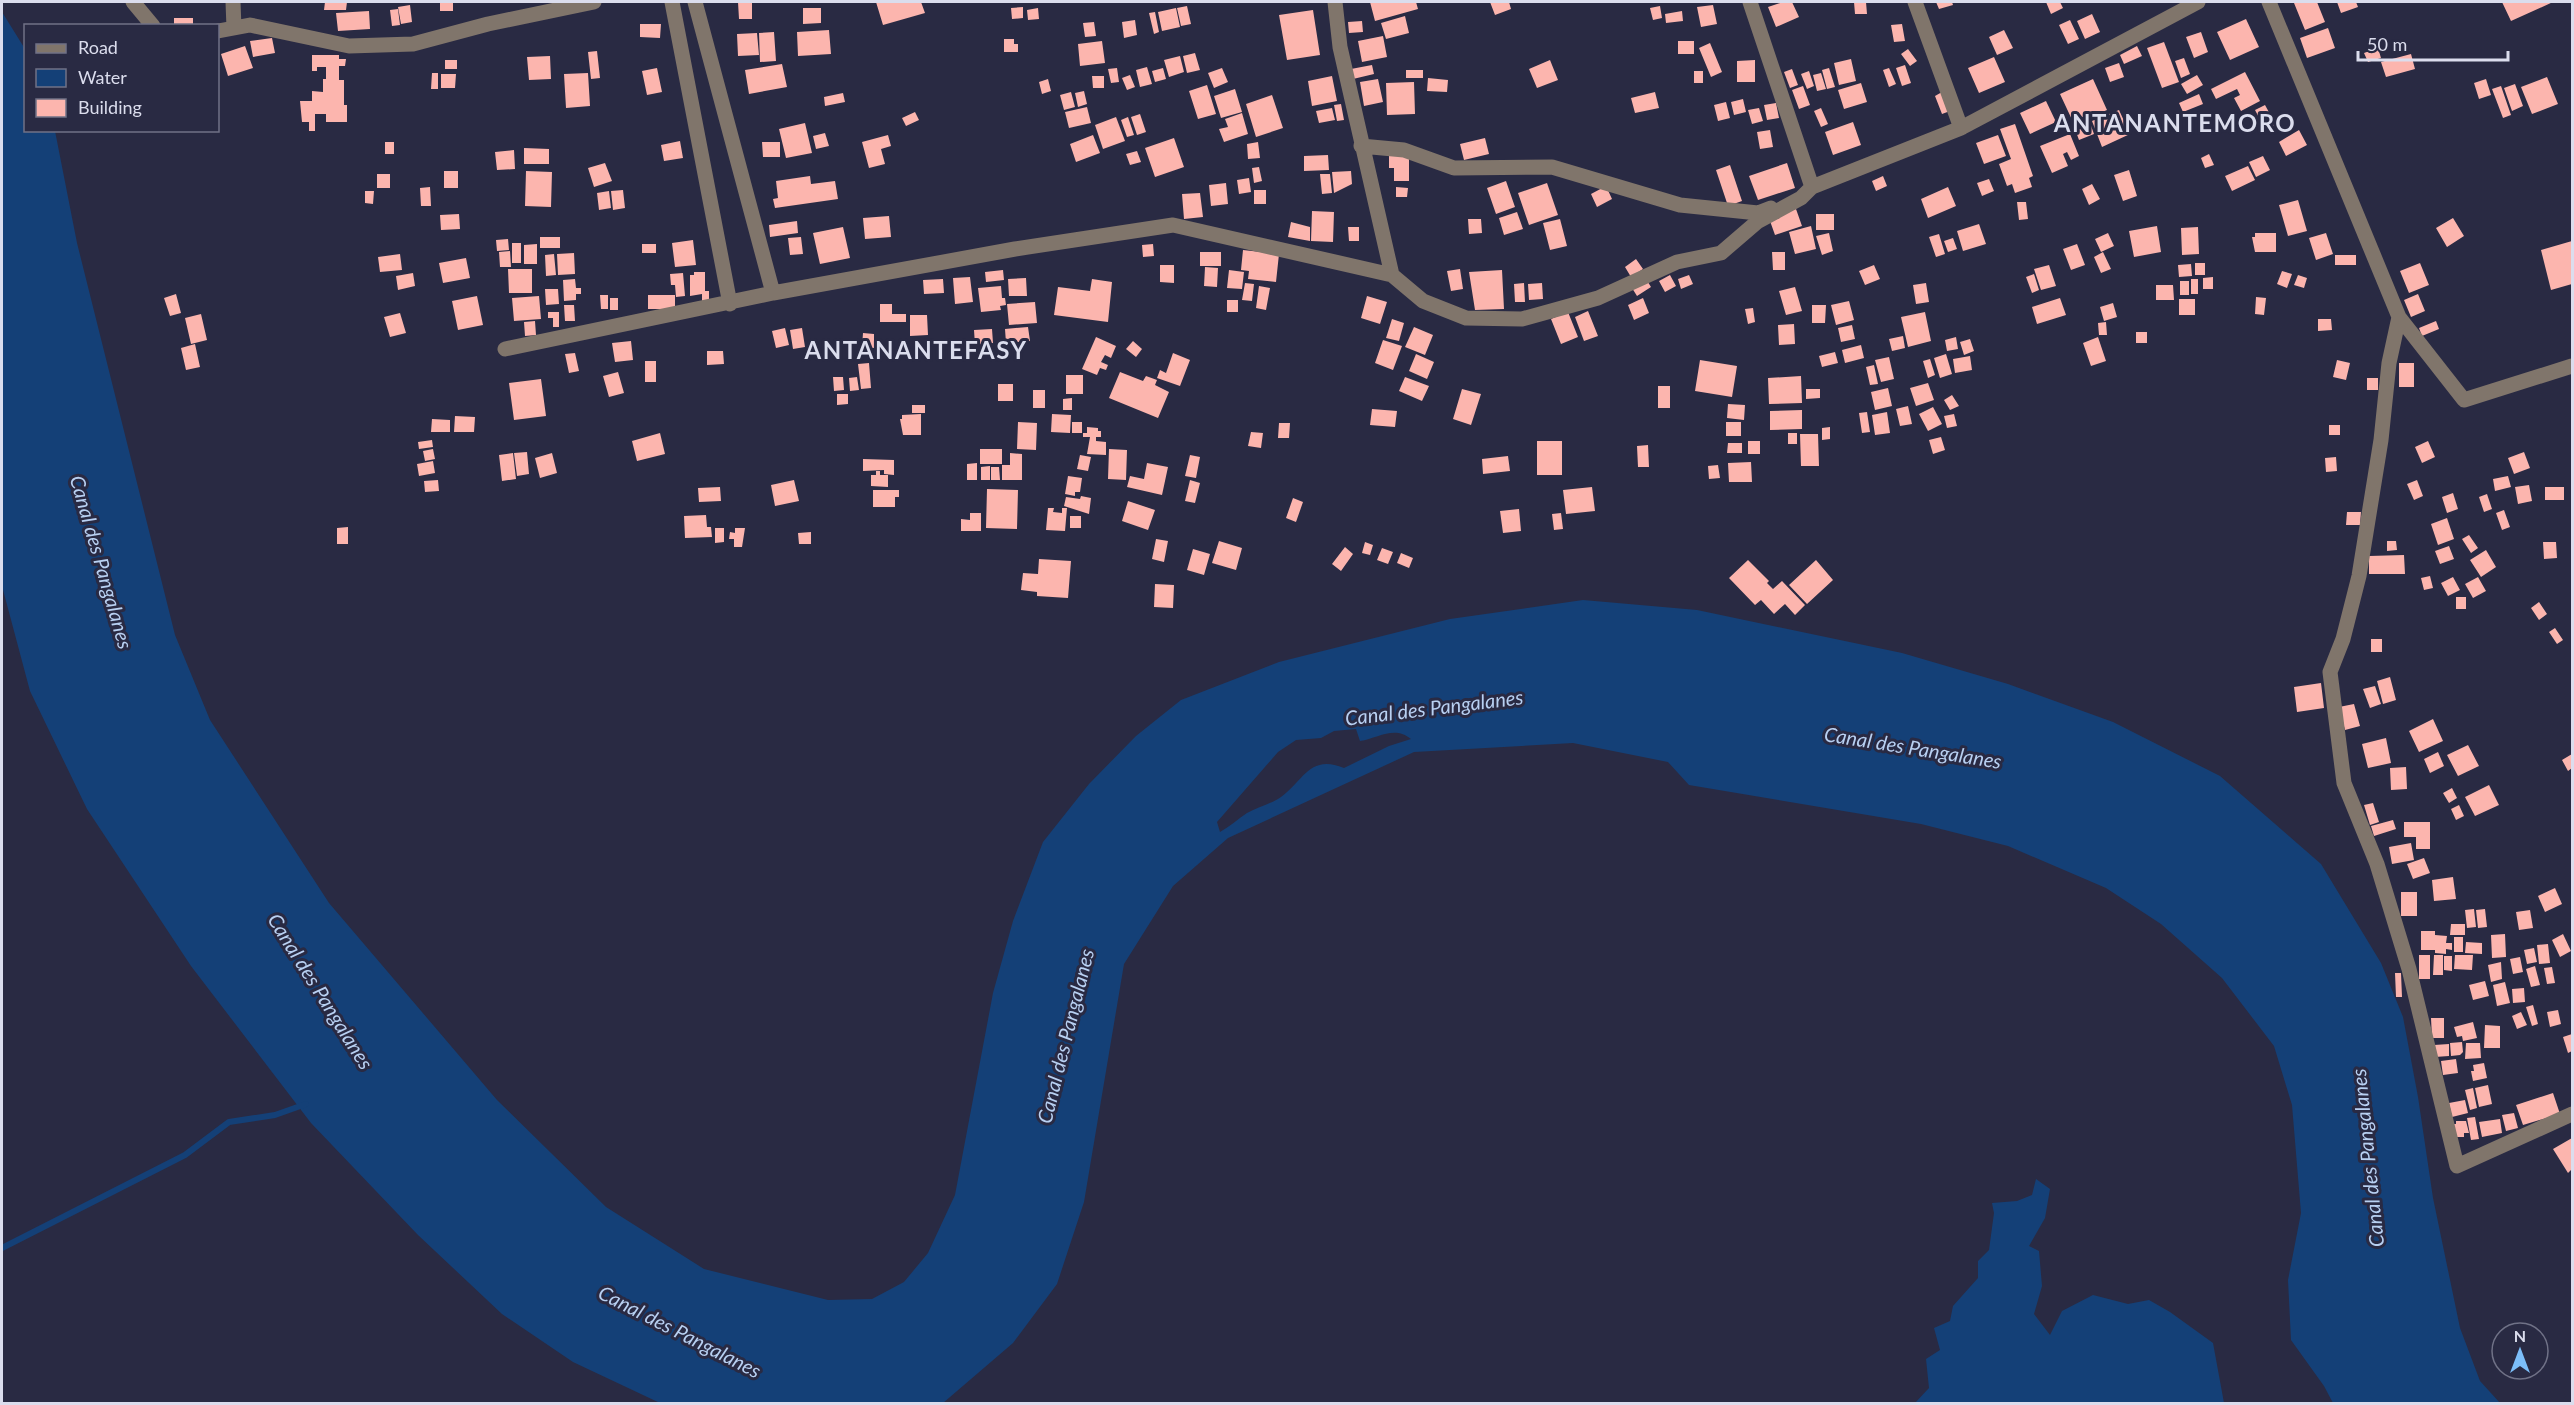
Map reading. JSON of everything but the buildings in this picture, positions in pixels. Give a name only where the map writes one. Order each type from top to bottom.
[{"type":"street","points":[[133,2],[151,24]]},
{"type":"street","points":[[233,2],[234,28]]},
{"type":"street","points":[[219,31],[250,25],[349,46],[413,44],[488,24],[594,2]]},
{"type":"street","points":[[672,2],[730,304]]},
{"type":"street","points":[[695,2],[773,293]]},
{"type":"street","points":[[1335,2],[1340,47],[1392,275]]},
{"type":"street","points":[[1750,2],[1806,192]]},
{"type":"street","points":[[1915,2],[1961,128]]},
{"type":"street","points":[[1361,146],[1404,150],[1454,168],[1552,168],[1680,205],[1758,213],[1961,128],[2198,2]]},
{"type":"street","points":[[2269,2],[2399,316],[2464,400],[2572,366]]},
{"type":"street","points":[[505,349],[730,304],[773,293],[1015,249],[1173,225],[1392,275],[1423,301],[1466,318],[1522,319],[1598,298],[1677,262],[1721,253],[1757,222],[1806,192]]},
{"type":"street","points":[[2399,316],[2389,363],[2381,440],[2359,576],[2343,639],[2330,672],[2344,783],[2377,864],[2409,969],[2457,1166],[2572,1114]]},
{"type":"water","name":"Canal des Pangalanes","points":[[2,12],[24,47],[24,132],[55,132],[77,243],[175,635],[210,720],[329,903],[497,1100],[606,1207],[704,1269],[828,1300],[872,1299],[904,1282],[928,1253],[955,1195],[993,993],[1013,921],[1043,842],[1089,784],[1136,736],[1181,700],[1279,662],[1450,619],[1583,600],[1697,610],[1902,653],[2008,684],[2113,722],[2220,776],[2321,864],[2381,963],[2403,1017],[2433,1198],[2460,1328],[2480,1381],[2500,1403],[2333,1403],[2324,1386],[2291,1340],[2288,1280],[2301,1213],[2292,1105],[2274,1046],[2222,978],[2161,924],[2106,888],[2008,846],[1921,824],[1689,785],[1668,762],[1573,743],[1414,752],[1228,838],[1173,886],[1124,964],[1084,1202],[1057,1284],[1013,1343],[943,1403],[660,1403],[573,1362],[502,1314],[418,1235],[311,1123],[191,966],[87,809],[30,691],[2,586]],"holes":[[[1356,729],[1360,741],[1399,733],[1411,739],[1389,746],[1344,768],[1323,764],[1315,767],[1281,797],[1247,813],[1220,832],[1217,822],[1278,752],[1296,740],[1321,738],[1334,731]]]},
{"type":"water","points":[[2036,1179],[2050,1189],[2045,1218],[2029,1246],[2039,1251],[2042,1286],[2034,1314],[2050,1335],[2062,1311],[2093,1295],[2128,1304],[2149,1300],[2213,1343],[2224,1403],[1915,1403],[1929,1388],[1926,1359],[1940,1350],[1934,1328],[1950,1321],[1953,1306],[1978,1278],[1978,1261],[1989,1250],[1994,1213],[1992,1203],[2017,1201],[2032,1195]]},
{"type":"waterway","points":[[2,1248],[185,1155],[229,1122],[275,1115],[306,1104]]},
{"type":"district","name":"ANTANANTEMORO","points":[[2175,122]]},
{"type":"district","name":"ANTANANTEFASY","points":[[916,349]]}]
